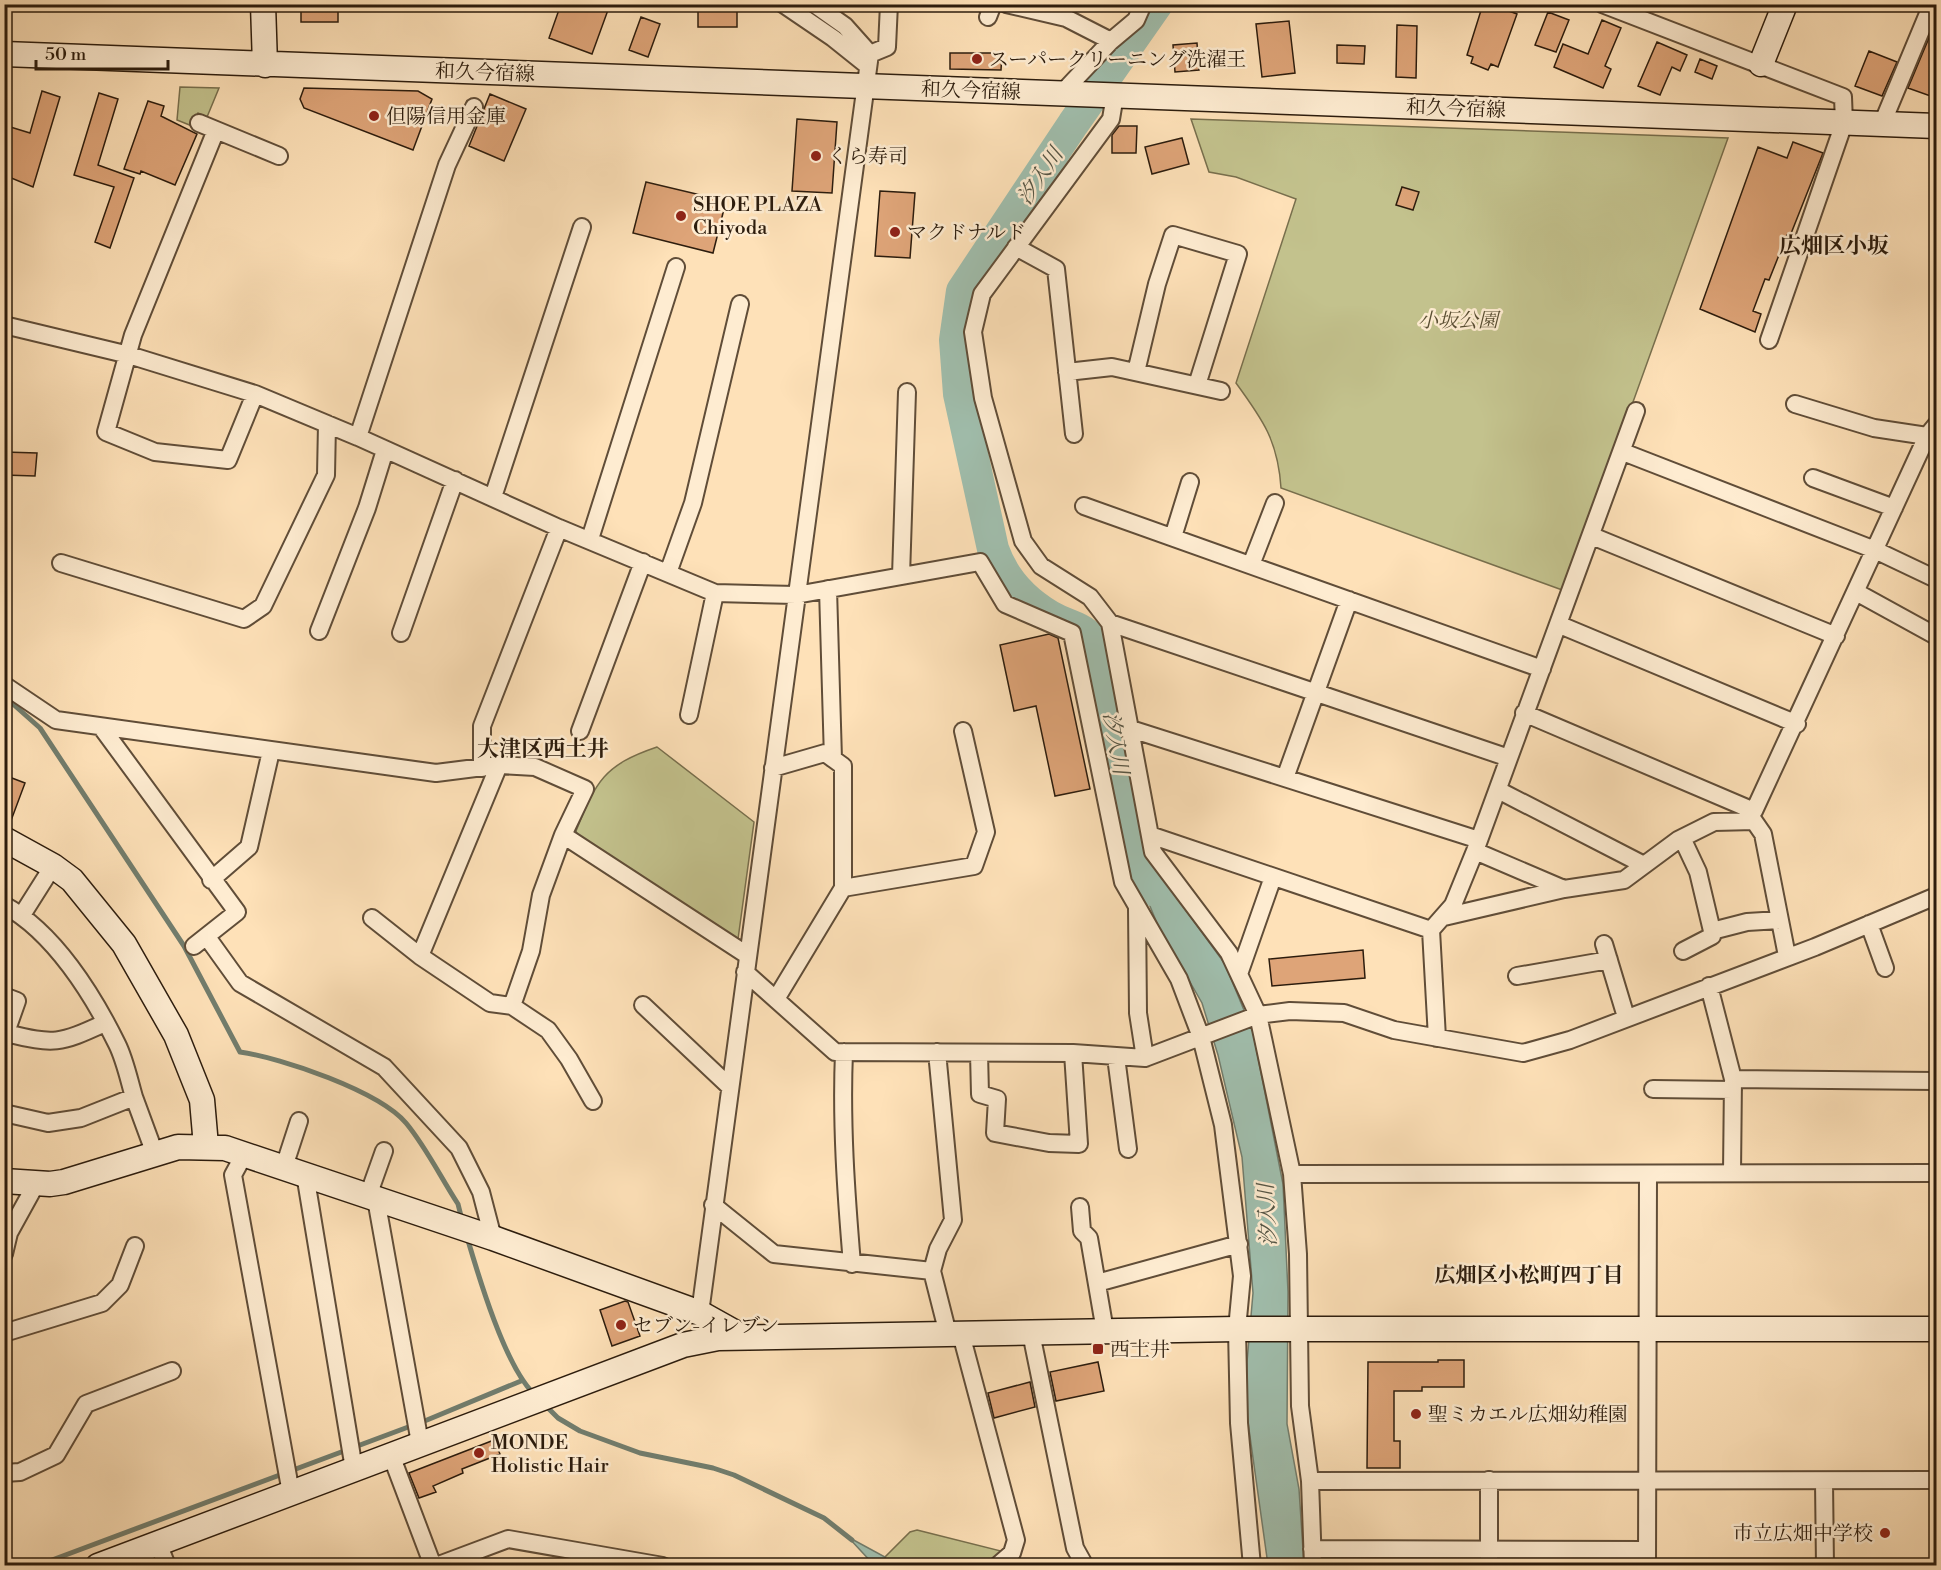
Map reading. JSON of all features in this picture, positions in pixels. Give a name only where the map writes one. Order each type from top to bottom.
[{"type":"street","points":[[263,4],[265,65]]},
{"type":"street","points":[[783,4],[833,38],[868,69]]},
{"type":"street","points":[[814,4],[845,26],[868,69]]},
{"type":"street","points":[[700,1313],[868,69],[886,47],[889,4]]},
{"type":"street","points":[[1006,4],[1068,11],[1110,41]]},
{"type":"street","points":[[1069,93],[1110,41],[1137,20],[1143,4]]},
{"type":"street","points":[[1602,4],[1843,97],[1844,123],[1769,340]]},
{"type":"street","points":[[1761,64],[1785,4]]},
{"type":"street","points":[[1882,124],[1932,4]]},
{"type":"street","name":"和久今宿線","points":[[4,54],[265,65],[868,69],[1069,93],[1936,126]]},
{"type":"street","points":[[1115,95],[1110,119],[982,294],[973,333],[983,398],[1023,541],[1041,566],[1090,597],[1110,623],[1153,852],[1229,953],[1258,1015],[1292,1174],[1298,1254],[1300,1406],[1310,1481],[1312,1557],[1647,1558],[1648,1174]]},
{"type":"street","points":[[358,437],[447,165],[474,107]]},
{"type":"street","points":[[199,123],[279,156]]},
{"type":"street","points":[[216,130],[134,335],[106,432],[155,452],[228,460],[255,394]]},
{"type":"street","points":[[493,496],[582,227]]},
{"type":"street","points":[[1136,372],[1157,284],[1173,235],[1238,254],[1197,385]]},
{"type":"street","points":[[1016,246],[1056,269],[1074,434]]},
{"type":"street","points":[[590,539],[676,267]]},
{"type":"street","points":[[668,573],[693,503],[740,304]]},
{"type":"street","points":[[4,325],[129,355],[255,394],[493,496],[559,528],[715,593],[796,595],[980,561],[1005,604],[1072,633],[1124,882],[1179,979],[1201,1037],[1223,1125],[1242,1276],[1238,1329],[1239,1423],[1252,1566]]},
{"type":"street","points":[[1067,372],[1112,367],[1221,391]]},
{"type":"street","points":[[901,576],[907,392]]},
{"type":"street","points":[[1754,816],[1894,508],[1932,431],[1874,428],[1795,404]]},
{"type":"street","points":[[1437,1038],[1431,930],[1453,904],[1477,846],[1524,713],[1560,625],[1636,411]]},
{"type":"street","points":[[61,563],[244,619],[262,606],[326,475],[327,424]]},
{"type":"street","points":[[319,631],[367,508],[385,450]]},
{"type":"street","points":[[1623,452],[1875,550],[1936,579]]},
{"type":"street","points":[[1813,478],[1894,508]]},
{"type":"street","points":[[401,633],[455,480]]},
{"type":"street","points":[[1173,537],[1190,482]]},
{"type":"street","points":[[1251,565],[1275,503]]},
{"type":"street","points":[[1084,506],[1542,669]]},
{"type":"street","points":[[482,768],[482,726],[559,528]]},
{"type":"street","points":[[1592,536],[1836,636]]},
{"type":"street","points":[[580,730],[643,562]]},
{"type":"street","points":[[828,589],[833,759]]},
{"type":"street","points":[[1856,592],[1936,636]]},
{"type":"street","points":[[689,715],[715,593]]},
{"type":"street","points":[[1285,778],[1349,600]]},
{"type":"street","points":[[1110,623],[1509,758]]},
{"type":"street","points":[[1560,625],[1797,724]]},
{"type":"street","points":[[4,685],[56,720],[102,729],[436,773],[499,765],[535,767],[585,789],[563,835],[541,895],[531,951],[512,1006]]},
{"type":"street","points":[[1524,713],[1754,816],[1763,834],[1787,956]]},
{"type":"street","points":[[102,729],[211,880],[237,912],[200,941],[240,983],[384,1067],[459,1148],[481,1192],[493,1238]]},
{"type":"street","points":[[1131,729],[1285,778],[1477,846],[1564,889]]},
{"type":"street","points":[[843,888],[974,866],[986,832],[963,731]]},
{"type":"street","points":[[211,880],[249,847],[271,751]]},
{"type":"street","points":[[773,768],[825,753],[843,766],[843,888],[776,999]]},
{"type":"street","points":[[420,956],[499,765]]},
{"type":"street","points":[[1498,790],[1644,865]]},
{"type":"street","points":[[1444,917],[1564,889],[1624,880],[1682,838],[1714,822],[1754,816]]},
{"type":"street","points":[[563,835],[746,964],[776,999],[835,1052],[1072,1053],[1145,1058],[1258,1015],[1290,1011],[1344,1013],[1394,1030],[1523,1053],[1570,1040],[1936,896]]},
{"type":"street","points":[[1150,836],[1431,930]]},
{"type":"street","points":[[1682,838],[1698,872],[1712,931],[1712,936],[1683,951]]},
{"type":"street","points":[[4,839],[53,866],[72,880],[124,944],[177,1035],[202,1100],[206,1146]]},
{"type":"street","points":[[22,915],[53,866]]},
{"type":"street","points":[[1239,974],[1274,877]]},
{"type":"street","points":[[4,905],[22,915],[75,971],[118,1046],[155,1154]]},
{"type":"street","points":[[1137,908],[1138,1013],[1145,1058]]},
{"type":"street","points":[[372,918],[420,956],[490,1003],[512,1006],[548,1029],[569,1059],[593,1101]]},
{"type":"street","points":[[1712,931],[1747,922],[1780,920]]},
{"type":"street","points":[[1869,924],[1886,968]]},
{"type":"street","points":[[1604,944],[1626,1017]]},
{"type":"street","points":[[1517,976],[1609,960]]},
{"type":"street","points":[[1710,986],[1733,1084],[1732,1173]]},
{"type":"street","points":[[4,996],[17,1001],[5,1036],[44,1043],[68,1040],[105,1023]]},
{"type":"street","points":[[644,1005],[730,1087]]},
{"type":"street","points":[[844,1052],[842,1096],[845,1188],[852,1264]]},
{"type":"street","points":[[937,1052],[953,1220],[938,1249],[932,1271],[955,1334],[1014,1547],[998,1566]]},
{"type":"street","points":[[979,1053],[980,1094],[997,1099],[995,1133],[1049,1143],[1078,1144],[1072,1053]]},
{"type":"street","points":[[1116,1057],[1128,1149]]},
{"type":"street","points":[[1653,1089],[1733,1084],[1936,1082]]},
{"type":"street","points":[[4,1113],[48,1123],[81,1118],[134,1097]]},
{"type":"street","points":[[299,1121],[295,1170],[351,1453]]},
{"type":"street","points":[[4,1181],[36,1184],[75,1180],[178,1147],[206,1146],[245,1153],[493,1238],[700,1313],[743,1337]]},
{"type":"street","points":[[384,1151],[372,1198],[419,1436]]},
{"type":"street","points":[[245,1153],[233,1175],[288,1477]]},
{"type":"street","points":[[1292,1174],[1936,1173]]},
{"type":"street","points":[[4,1254],[9,1233],[36,1184]]},
{"type":"street","points":[[713,1205],[774,1254],[932,1271]]},
{"type":"street","points":[[1080,1207],[1082,1231],[1089,1238],[1105,1331]]},
{"type":"street","points":[[1097,1283],[1239,1244]]},
{"type":"street","points":[[4,1333],[102,1303],[120,1285],[135,1246]]},
{"type":"street","points":[[98,1566],[158,1543],[288,1477],[351,1453],[391,1455],[419,1436],[700,1340],[743,1337],[1238,1329],[1936,1329]]},
{"type":"street","points":[[1031,1333],[1075,1548],[1085,1566]]},
{"type":"street","points":[[4,1473],[20,1472],[56,1455],[86,1404],[172,1371]]},
{"type":"street","points":[[391,1455],[434,1566],[508,1539],[596,1559],[663,1566]]},
{"type":"street","points":[[1489,1480],[1489,1558]]},
{"type":"street","points":[[1310,1481],[1936,1480]]},
{"type":"street","points":[[1824,1481],[1825,1566]]},
{"type":"street","points":[[158,1543],[167,1566]]},
{"type":"green space","points":[[180,87],[219,88],[207,117],[198,113],[192,126],[177,120]]},
{"type":"green space","name":"小坂公園","points":[[1191,119],[1728,138],[1565,591],[1281,488],[1273,444],[1268,432],[1236,383],[1296,199],[1236,177],[1209,172]]},
{"type":"green space","points":[[657,747],[754,822],[738,939],[578,837],[576,831],[583,814],[596,787],[604,777],[625,761]]},
{"type":"green space","points":[[917,1530],[1005,1552],[988,1566],[888,1565],[885,1557],[910,1532]]},
{"type":"water","points":[[1136,790],[1150,861],[1225,964],[1253,1032],[1283,1184],[1288,1292],[1287,1424],[1299,1489],[1304,1565],[1268,1565],[1247,1415],[1247,1362],[1253,1293],[1242,1157],[1218,1055],[1202,1003],[1159,928],[1135,870]]},
{"type":"water","points":[[848,1537],[885,1557],[888,1565],[874,1565]]},
{"type":"building","points":[[301,4],[338,4],[338,22],[301,22]]},
{"type":"building","points":[[561,4],[592,4],[608,10],[592,54],[549,38]]},
{"type":"building","points":[[698,4],[737,4],[737,27],[698,27]]},
{"type":"building","points":[[1483,4],[1512,4],[1509,11],[1517,14],[1498,67],[1491,64],[1488,70],[1471,63],[1473,57],[1467,55]]},
{"type":"building","points":[[1548,12],[1569,20],[1556,52],[1535,45]]},
{"type":"building","points":[[641,17],[660,24],[648,57],[629,50]]},
{"type":"building","points":[[1602,20],[1621,28],[1605,66],[1611,69],[1603,88],[1554,67],[1563,44],[1588,54]]},
{"type":"building","points":[[1289,21],[1295,73],[1262,77],[1256,24]]},
{"type":"building","points":[[1936,21],[1936,98],[1908,88]]},
{"type":"building","points":[[1397,25],[1417,26],[1416,78],[1396,77]]},
{"type":"building","points":[[1657,42],[1687,55],[1680,71],[1672,67],[1660,95],[1638,86]]},
{"type":"building","points":[[1197,43],[1199,70],[1175,72],[1173,45]]},
{"type":"building","points":[[1337,45],[1365,46],[1364,64],[1337,63]]},
{"type":"building","points":[[1869,51],[1897,62],[1882,96],[1855,86]]},
{"type":"building","points":[[950,53],[1002,53],[1001,70],[950,69]]},
{"type":"building","points":[[1700,59],[1717,66],[1712,79],[1695,72]]},
{"type":"building","points":[[304,88],[418,91],[432,99],[413,150],[304,108],[300,99]]},
{"type":"building","points":[[42,91],[60,97],[33,187],[4,175],[4,125],[30,133]]},
{"type":"building","points":[[99,93],[118,99],[98,165],[134,178],[110,248],[95,242],[114,187],[74,175]]},
{"type":"building","points":[[490,94],[526,109],[504,161],[469,146]]},
{"type":"building","points":[[148,101],[164,106],[161,116],[197,134],[175,185],[141,171],[140,174],[124,169]]},
{"type":"building","points":[[797,119],[837,122],[832,193],[792,191]]},
{"type":"building","points":[[1119,126],[1137,126],[1136,153],[1112,153],[1112,135]]},
{"type":"building","points":[[1182,138],[1189,164],[1152,174],[1145,147]]},
{"type":"building","points":[[1793,142],[1823,153],[1790,236],[1787,235],[1769,280],[1765,279],[1753,311],[1761,314],[1755,332],[1700,309],[1758,147],[1787,158]]},
{"type":"building","points":[[646,182],[726,201],[713,253],[633,233]]},
{"type":"building","points":[[1402,187],[1419,192],[1413,210],[1396,205]]},
{"type":"building","points":[[880,191],[915,193],[910,258],[875,256]]},
{"type":"building","points":[[4,452],[37,453],[35,476],[4,475]]},
{"type":"building","points":[[1049,634],[1058,638],[1090,789],[1055,796],[1036,706],[1014,711],[1000,645]]},
{"type":"building","points":[[4,775],[25,783],[9,826],[4,825]]},
{"type":"building","points":[[1363,950],[1365,978],[1272,986],[1269,959]]},
{"type":"building","points":[[628,1302],[640,1336],[612,1346],[600,1310]]},
{"type":"building","points":[[1438,1360],[1464,1360],[1464,1387],[1422,1387],[1422,1391],[1394,1391],[1394,1441],[1400,1441],[1400,1468],[1367,1468],[1368,1362],[1438,1362]]},
{"type":"building","points":[[1098,1362],[1104,1391],[1056,1401],[1050,1372]]},
{"type":"building","points":[[1030,1382],[1035,1407],[994,1418],[988,1393]]},
{"type":"building","points":[[494,1440],[500,1454],[462,1469],[463,1473],[433,1486],[436,1492],[419,1498],[409,1473]]},
{"type":"waterway","name":"汐入川","points":[[1152,890],[1134,846],[1101,654],[1084,632],[1059,621],[1031,603],[1008,579],[993,549],[959,394],[955,340],[962,291],[1073,124],[1157,4]]},
{"type":"waterway","points":[[4,696],[40,728],[184,946],[240,1052],[280,1061],[329,1078],[375,1099],[393,1111],[406,1123],[427,1152],[458,1204],[462,1220]]},
{"type":"waterway","points":[[467,1237],[503,1342],[513,1363],[533,1393]]},
{"type":"waterway","points":[[36,1566],[427,1420],[521,1381]]},
{"type":"waterway","points":[[544,1404],[558,1418],[580,1431],[640,1453],[713,1468],[734,1475],[824,1518],[852,1540]]},
{"type":"place","name":"スーパークリーニング洗濯王","points":[[977,59]]},
{"type":"place","name":"但陽信用金庫","points":[[374,116]]},
{"type":"place","name":"くら寿司","points":[[816,156]]},
{"type":"place","name":"SHOE PLAZA Chiyoda","points":[[681,216]]},
{"type":"place","name":"マクドナルド","points":[[895,232]]},
{"type":"place","name":"セブン-イレブン","points":[[621,1325]]},
{"type":"place","name":"西土井","points":[[1098,1349]]},
{"type":"place","name":"聖ミカエル広畑幼稚園","points":[[1416,1414]]},
{"type":"place","name":"MONDE Holistic Hair","points":[[479,1453]]},
{"type":"place","name":"市立広畑中学校","points":[[1885,1533]]},
{"type":"district","name":"広畑区小坂","points":[[1834,245]]},
{"type":"district","name":"大津区西土井","points":[[543,748]]},
{"type":"district","name":"広畑区小松町四丁目","points":[[1529,1275]]}]
